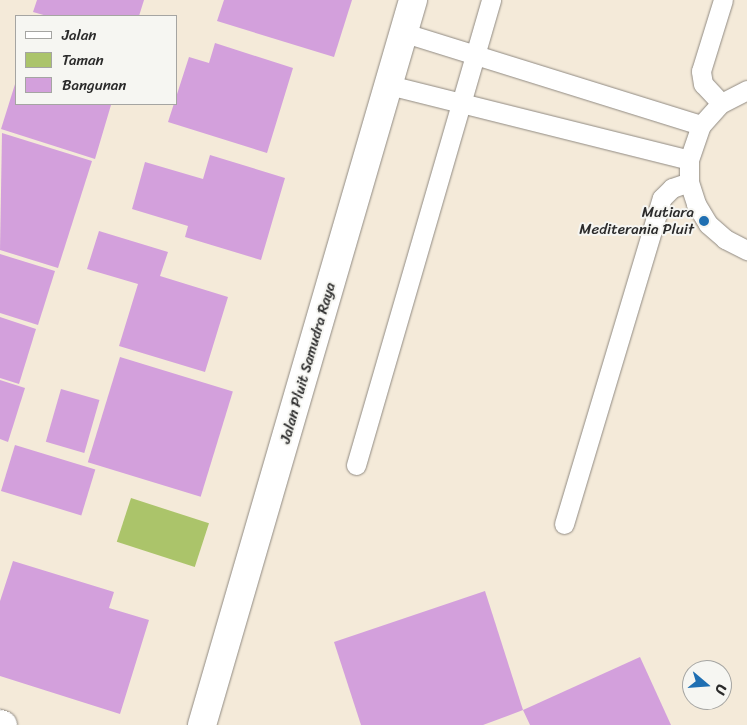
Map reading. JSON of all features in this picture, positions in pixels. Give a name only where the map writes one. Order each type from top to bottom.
[{"type":"street","name":"Jalan Pluit Samudra Raya","points":[[202,725],[405,33],[413,0]]},
{"type":"lane","points":[[356,466],[474,52],[491,0]]},
{"type":"lane","points":[[721,104],[703,84],[701,71],[723,0]]},
{"type":"lane","points":[[405,33],[474,52],[701,125]]},
{"type":"lane","points":[[389,85],[689,160]]},
{"type":"lane","points":[[747,90],[721,104],[701,125],[689,160],[689,182],[696,204],[708,224],[725,240],[747,250]]},
{"type":"lane","points":[[564,524],[662,198],[672,188],[689,182]]},
{"type":"green space","points":[[131,498],[209,523],[195,567],[117,542]]},
{"type":"building","points":[[37,0],[144,0],[139,15],[44,15],[33,12]]},
{"type":"building","points":[[224,0],[352,0],[334,57],[217,21]]},
{"type":"building","points":[[215,43],[293,68],[267,153],[168,122],[173,105],[178,105],[178,91],[189,57],[209,63]]},
{"type":"building","points":[[15,84],[15,105],[111,105],[95,159],[1,129]]},
{"type":"building","points":[[2,133],[92,161],[58,268],[0,250]]},
{"type":"building","points":[[210,155],[285,178],[261,260],[185,237],[188,226],[132,209],[145,162],[203,179]]},
{"type":"building","points":[[99,231],[168,252],[160,276],[228,297],[205,372],[119,346],[138,284],[87,269]]},
{"type":"building","points":[[0,254],[55,271],[38,325],[0,313]]},
{"type":"building","points":[[0,317],[36,329],[19,384],[0,378]]},
{"type":"building","points":[[120,357],[233,391],[201,497],[88,462]]},
{"type":"building","points":[[0,380],[25,388],[8,442],[0,439]]},
{"type":"building","points":[[61,389],[99,400],[84,453],[46,442]]},
{"type":"building","points":[[15,445],[95,470],[81,515],[1,491]]},
{"type":"building","points":[[13,561],[114,592],[109,608],[149,620],[120,714],[0,676],[0,601]]},
{"type":"building","points":[[485,591],[523,710],[483,725],[361,725],[334,642]]},
{"type":"building","points":[[640,657],[671,725],[530,725],[523,710]]},
{"type":"place","name":"Mutiara Mediterania Pluit","points":[[704,221]]}]
